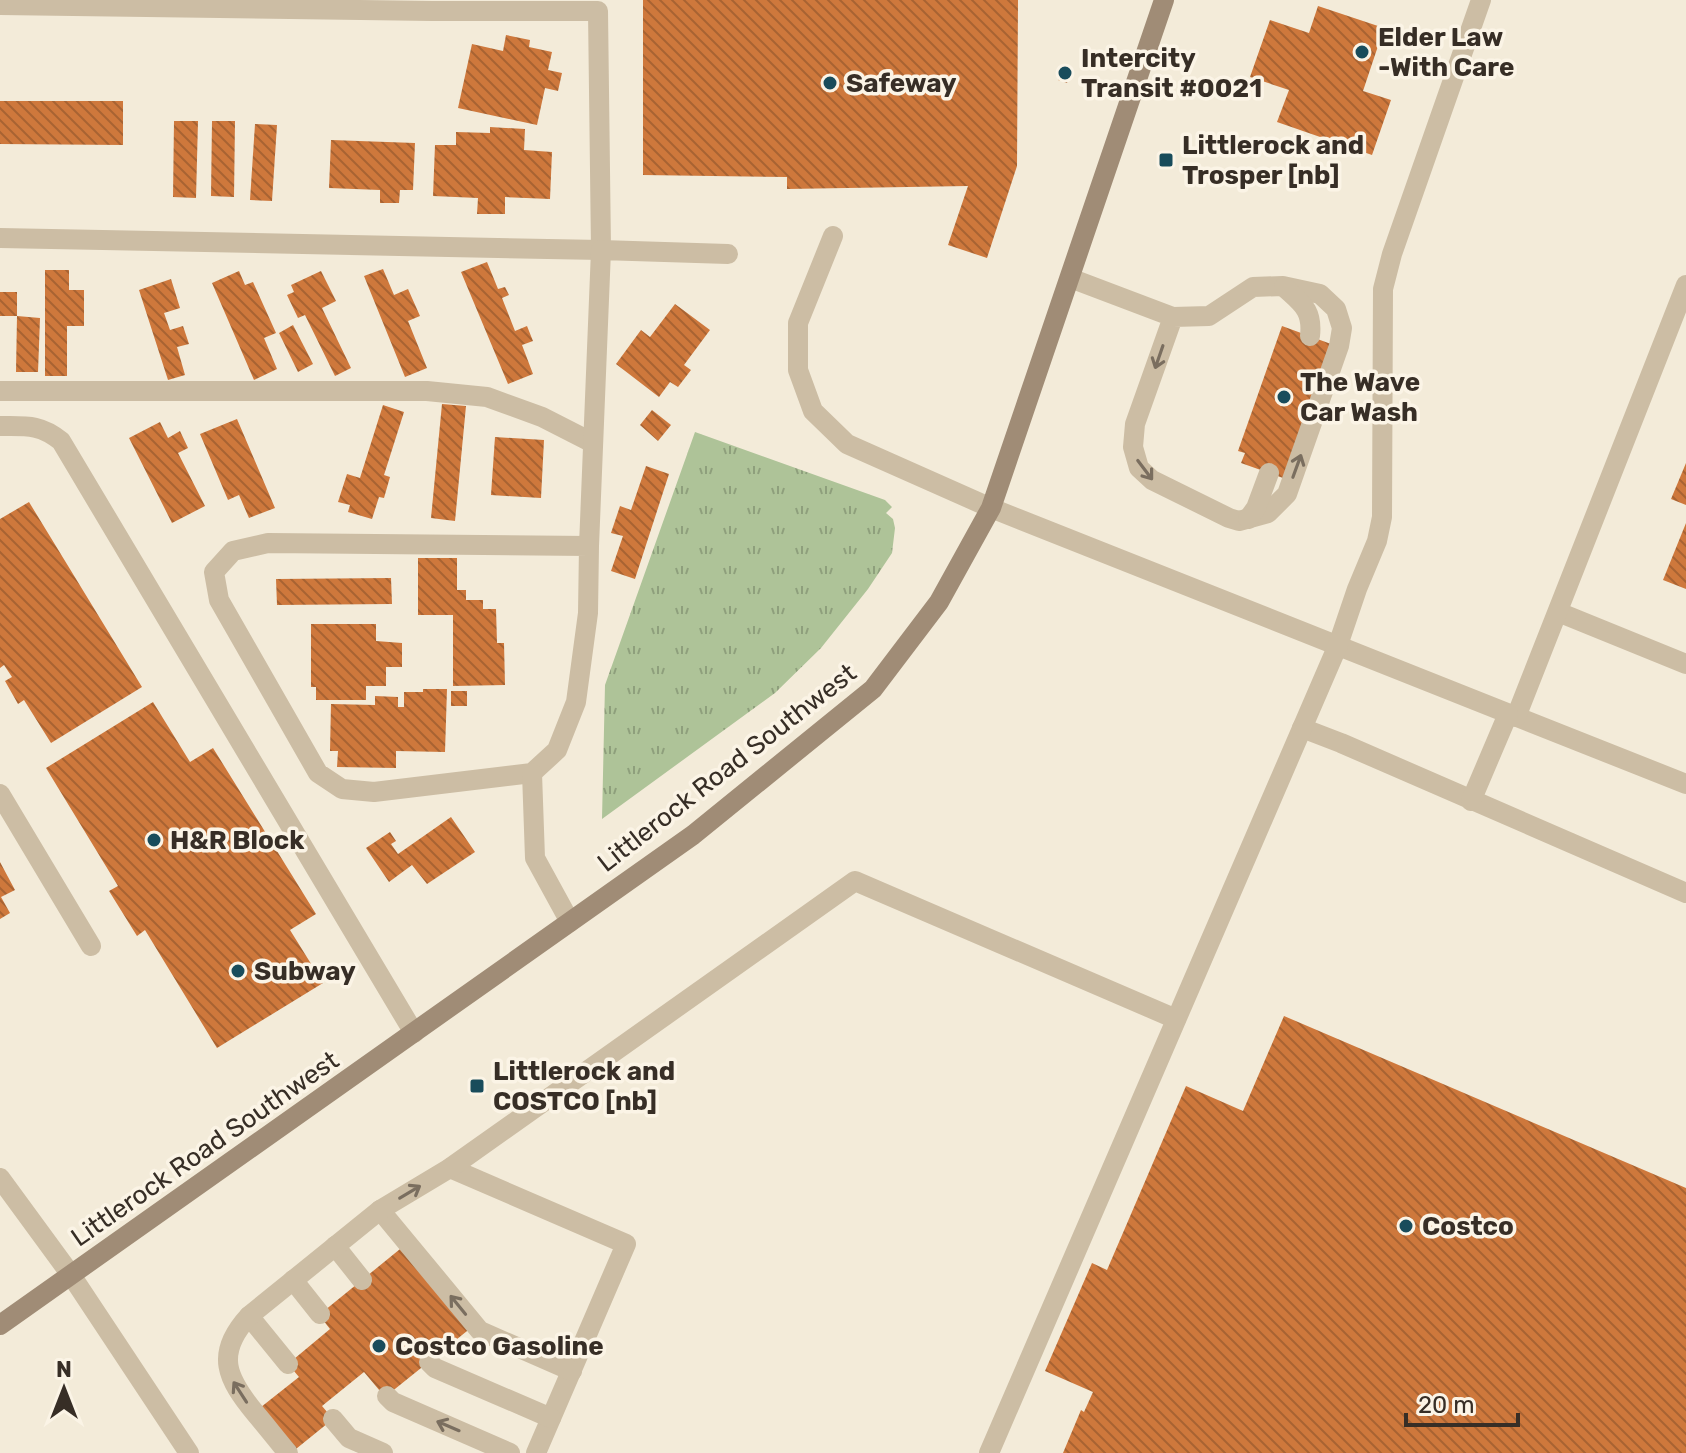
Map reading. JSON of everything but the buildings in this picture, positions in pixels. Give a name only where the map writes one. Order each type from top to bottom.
[{"type":"main road","name":"Littlerock Road Southwest","points":[[0,1325],[693,835],[873,689],[939,602],[991,508],[1164,0]]},
{"type":"street","points":[[989,1453],[1338,645],[1377,541],[1382,517],[1383,289],[1392,254],[1481,0]]},
{"type":"street","points":[[0,5],[599,6],[601,250],[588,613],[576,702],[557,750],[532,773],[374,792],[342,789],[318,773],[219,600],[214,572],[233,551],[268,543],[589,546]]},
{"type":"street","points":[[833,236],[798,323],[798,370],[813,411],[847,444],[991,508],[1686,784]]},
{"type":"street","points":[[0,238],[728,254]]},
{"type":"street","points":[[1070,278],[1173,317],[1209,316],[1253,287],[1283,286],[1320,294],[1336,309],[1342,328],[1339,346],[1287,494],[1268,513],[1239,521],[1229,518],[1152,480],[1139,468],[1133,447],[1135,424],[1173,317]]},
{"type":"street","points":[[1471,801],[1558,612],[1686,285]]},
{"type":"street","points":[[1283,286],[1309,310],[1312,324],[1310,336]]},
{"type":"street","points":[[0,391],[427,391],[487,397],[542,417],[593,443]]},
{"type":"street","points":[[0,426],[34,426],[49,431],[61,441],[414,1033]]},
{"type":"street","points":[[1248,519],[1256,508],[1269,473]]},
{"type":"street","points":[[1558,612],[1686,664]]},
{"type":"street","points":[[1302,728],[1686,893]]},
{"type":"street","points":[[532,773],[535,858],[570,922]]},
{"type":"street","points":[[0,794],[91,946]]},
{"type":"street","points":[[288,1453],[232,1380],[228,1363],[230,1346],[237,1329],[249,1316],[380,1210],[450,1168],[855,881],[1176,1019]]},
{"type":"street","points":[[450,1168],[626,1244],[536,1453]]},
{"type":"street","points":[[0,1178],[71,1275],[189,1453]]},
{"type":"street","points":[[380,1210],[480,1331],[572,1371]]},
{"type":"street","points":[[335,1246],[362,1280]]},
{"type":"street","points":[[293,1280],[320,1314]]},
{"type":"street","points":[[249,1316],[288,1364]]},
{"type":"street","points":[[429,1362],[435,1368],[551,1418]]},
{"type":"street","points":[[387,1396],[393,1402],[510,1453]]},
{"type":"street","points":[[333,1419],[349,1438],[383,1453]]},
{"type":"green space","points":[[695,432],[885,500],[892,507],[886,513],[893,519],[895,528],[892,553],[821,648],[775,693],[602,819],[605,685]]},
{"type":"place","name":"Elder Law -With Care","points":[[1362,52]]},
{"type":"place","name":"Intercity Transit #0021","points":[[1065,73]]},
{"type":"place","name":"Safeway","points":[[830,83]]},
{"type":"place","name":"Littlerock and Trosper [nb]","points":[[1166,160]]},
{"type":"place","name":"The Wave Car Wash","points":[[1284,397]]},
{"type":"place","name":"H&R Block","points":[[154,840]]},
{"type":"place","name":"Subway","points":[[238,971]]},
{"type":"place","name":"Littlerock and COSTCO [nb]","points":[[477,1086]]},
{"type":"place","name":"Costco","points":[[1406,1226]]},
{"type":"place","name":"Costco Gasoline","points":[[379,1346]]}]
